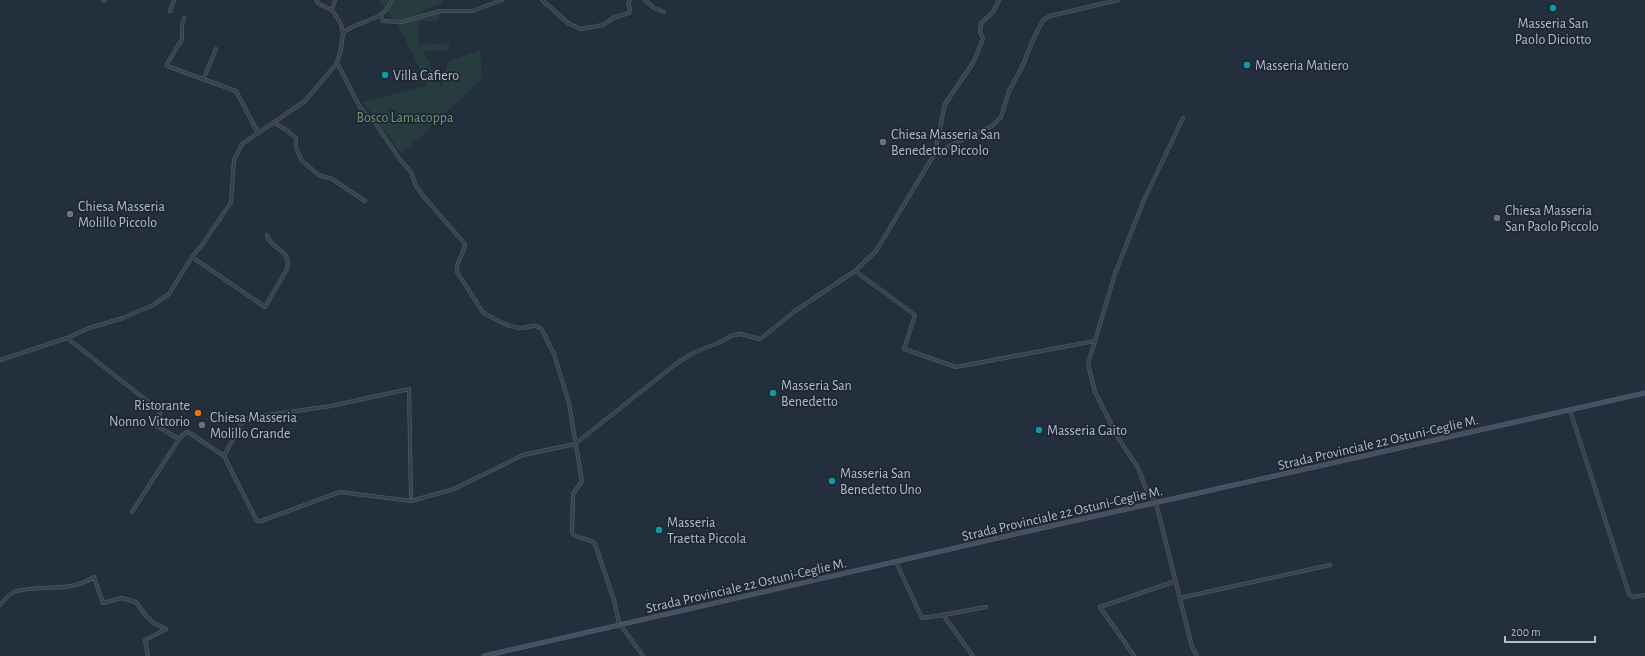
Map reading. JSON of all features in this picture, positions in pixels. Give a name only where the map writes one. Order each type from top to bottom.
[{"type":"main road","name":"Strada Provinciale 22 Ostuni-Ceglie M.","points":[[484,656],[1645,393]]},
{"type":"street","points":[[170,11],[174,0]]},
{"type":"street","points":[[0,360],[67,338],[89,328],[123,318],[165,298],[175,286],[192,257],[202,245],[230,202],[234,160],[237,151],[242,144],[305,101],[338,63],[341,49],[341,24],[332,10],[319,4],[316,0]]},
{"type":"street","points":[[332,10],[335,0]]},
{"type":"street","points":[[342,33],[348,28],[380,15],[385,11],[392,0]]},
{"type":"street","points":[[380,15],[383,21],[397,23],[440,11],[473,11],[502,0]]},
{"type":"street","points":[[542,0],[568,23],[581,29],[603,25],[613,18],[629,12],[630,9],[628,4],[630,0]]},
{"type":"street","points":[[645,0],[654,8],[664,12]]},
{"type":"street","points":[[132,512],[179,439],[188,432],[224,456],[257,521],[261,521],[340,492],[411,501],[454,489],[523,455],[575,444],[666,371],[692,354],[733,335],[741,334],[759,339],[763,337],[795,311],[855,272],[876,252],[934,152],[945,104],[973,63],[984,39],[980,32],[981,23],[993,12],[999,0]]},
{"type":"street","points":[[934,152],[992,126],[1001,117],[1009,91],[1022,68],[1032,40],[1043,20],[1050,16],[1118,0]]},
{"type":"street","points":[[184,18],[182,39],[167,66],[236,91],[258,133]]},
{"type":"street","points":[[203,80],[216,49]]},
{"type":"street","points":[[338,63],[361,109],[376,124],[410,172],[416,186],[425,198],[465,244],[465,248],[456,265],[457,272],[482,311],[485,314],[513,327],[521,328],[534,325],[539,326],[542,330],[554,354],[568,403],[582,481],[573,494],[572,533],[575,536],[591,540],[595,544],[614,600],[620,625],[643,656]]},
{"type":"street","points":[[1183,118],[1144,200],[1118,266],[1088,364],[1095,392],[1117,436],[1138,468],[1147,491],[1156,503],[1192,647],[1197,656]]},
{"type":"street","points":[[274,123],[285,129],[296,138],[296,148],[302,161],[319,175],[332,179],[365,201]]},
{"type":"street","points":[[192,257],[265,306],[289,263],[287,255],[268,239],[267,235]]},
{"type":"street","points":[[855,272],[915,315],[904,349],[956,367],[1095,341]]},
{"type":"street","points":[[67,338],[159,410],[160,414],[156,421],[156,425],[179,439]]},
{"type":"street","points":[[224,456],[241,424],[247,418],[330,406],[409,389],[411,497]]},
{"type":"street","points":[[1570,410],[1629,594],[1633,597],[1645,595]]},
{"type":"street","points":[[896,562],[922,618],[986,607]]},
{"type":"street","points":[[1180,598],[1330,565]]},
{"type":"street","points":[[0,605],[13,593],[43,588],[77,586],[94,578],[103,603],[122,598],[136,602],[146,616],[154,623],[166,629],[145,640],[148,656]]},
{"type":"street","points":[[1134,656],[1100,607],[1176,581]]},
{"type":"street","points":[[943,615],[973,656]]},
{"type":"green space","name":"Bosco Lamacoppa","points":[[378,0],[442,0],[442,3],[415,14],[440,11],[438,21],[419,21],[418,45],[450,43],[449,51],[423,51],[441,87],[448,62],[480,50],[482,79],[402,154],[363,102],[428,85],[397,23]]},
{"type":"place","name":"Masseria San Paolo Diciotto","points":[[1553,8]]},
{"type":"place","name":"Masseria Matiero","points":[[1247,65]]},
{"type":"place","name":"Villa Cafiero","points":[[385,75]]},
{"type":"place","name":"Chiesa Masseria San Benedetto Piccolo","points":[[883,142]]},
{"type":"place","name":"Chiesa Masseria Molillo Piccolo","points":[[70,214]]},
{"type":"place","name":"Chiesa Masseria San Paolo Piccolo","points":[[1497,218]]},
{"type":"place","name":"Masseria San Benedetto","points":[[773,393]]},
{"type":"place","name":"Ristorante Nonno Vittorio","points":[[198,413]]},
{"type":"place","name":"Chiesa Masseria Molillo Grande","points":[[202,425]]},
{"type":"place","name":"Masseria Gaito","points":[[1039,430]]},
{"type":"place","name":"Masseria San Benedetto Uno","points":[[832,481]]},
{"type":"place","name":"Masseria Traetta Piccola","points":[[659,530]]}]
